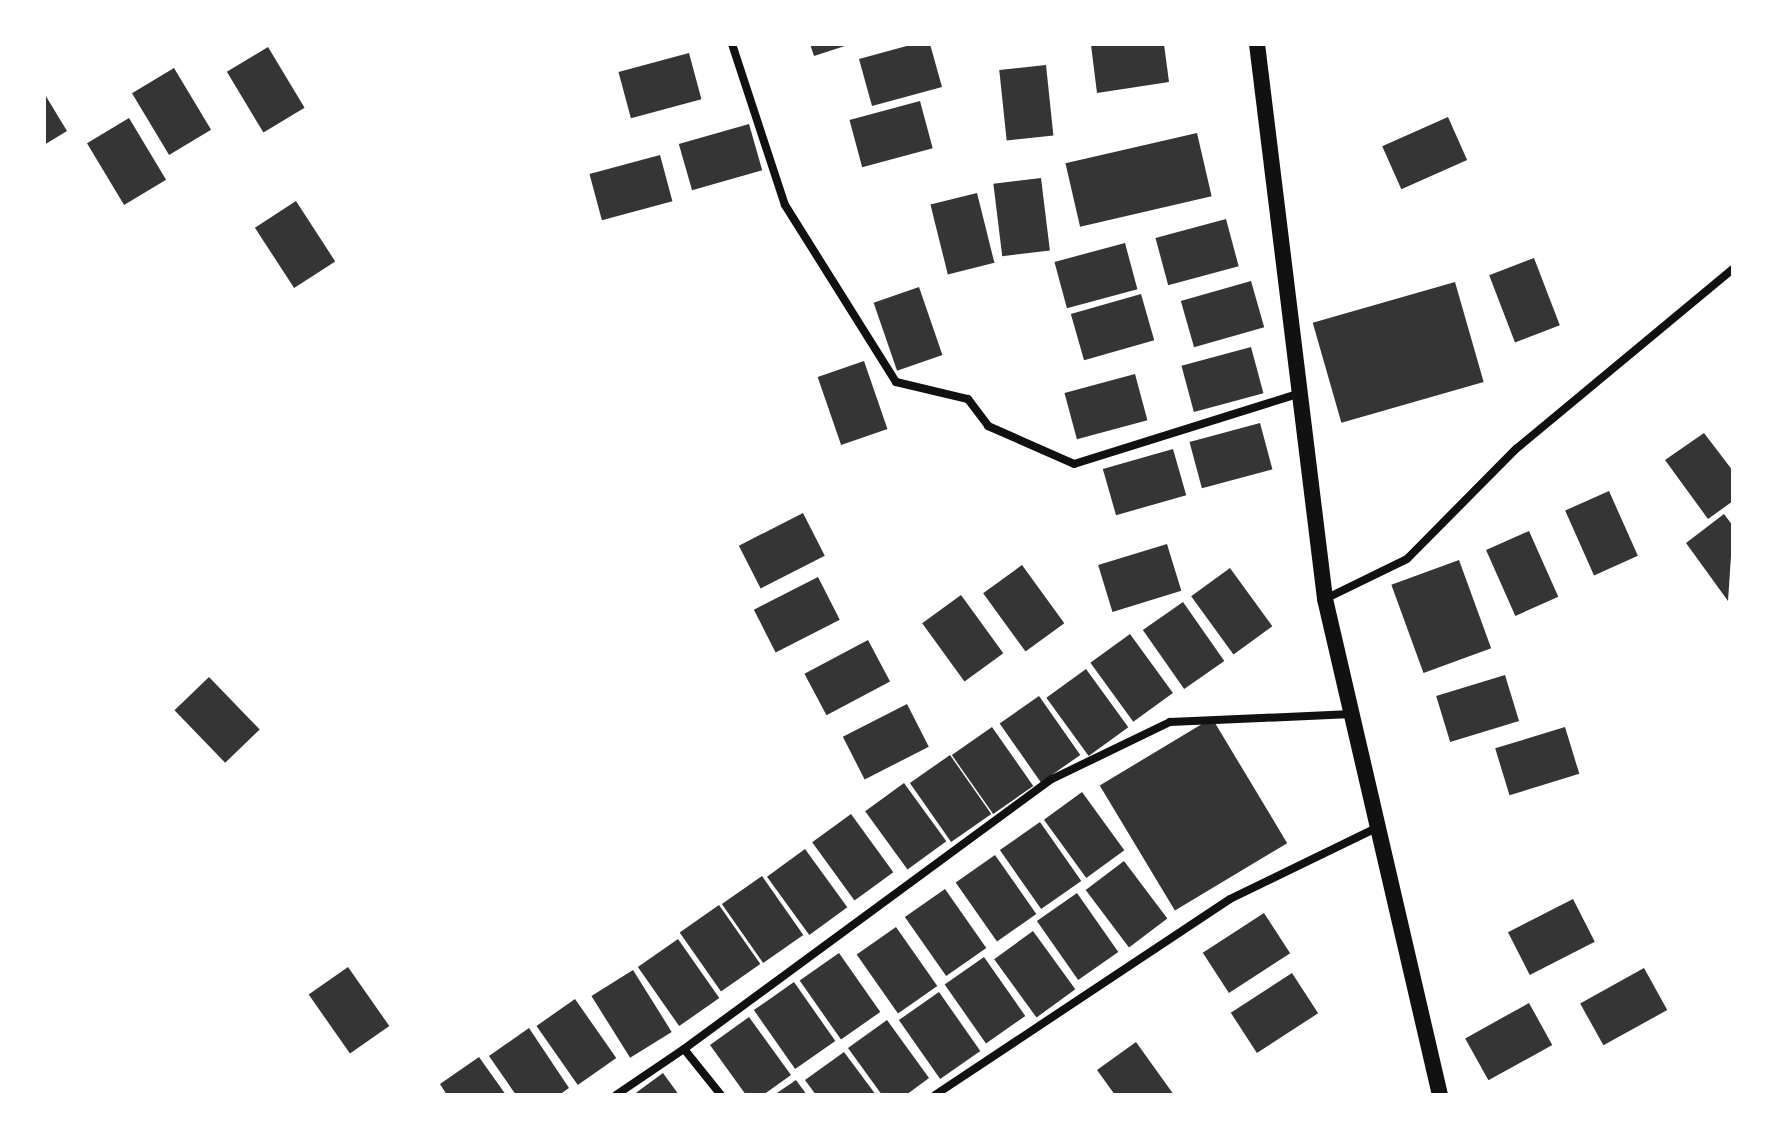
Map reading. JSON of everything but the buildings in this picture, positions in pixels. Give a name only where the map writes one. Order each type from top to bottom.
[{"type":"main road","points":[[1257,44],[1325,599],[1353,714],[1374,829],[1440,1095]]},
{"type":"street","points":[[732,44],[785,205],[896,382],[968,399],[988,426],[1074,464],[1301,393]]},
{"type":"street","points":[[1325,599],[1407,559],[1516,449],[1733,269]]},
{"type":"street","points":[[616,1095],[1090,756],[1170,722],[1353,714]]},
{"type":"street","points":[[935,1095],[1230,899],[1374,829]]},
{"type":"street","points":[[684,1049],[721,1095]]}]
